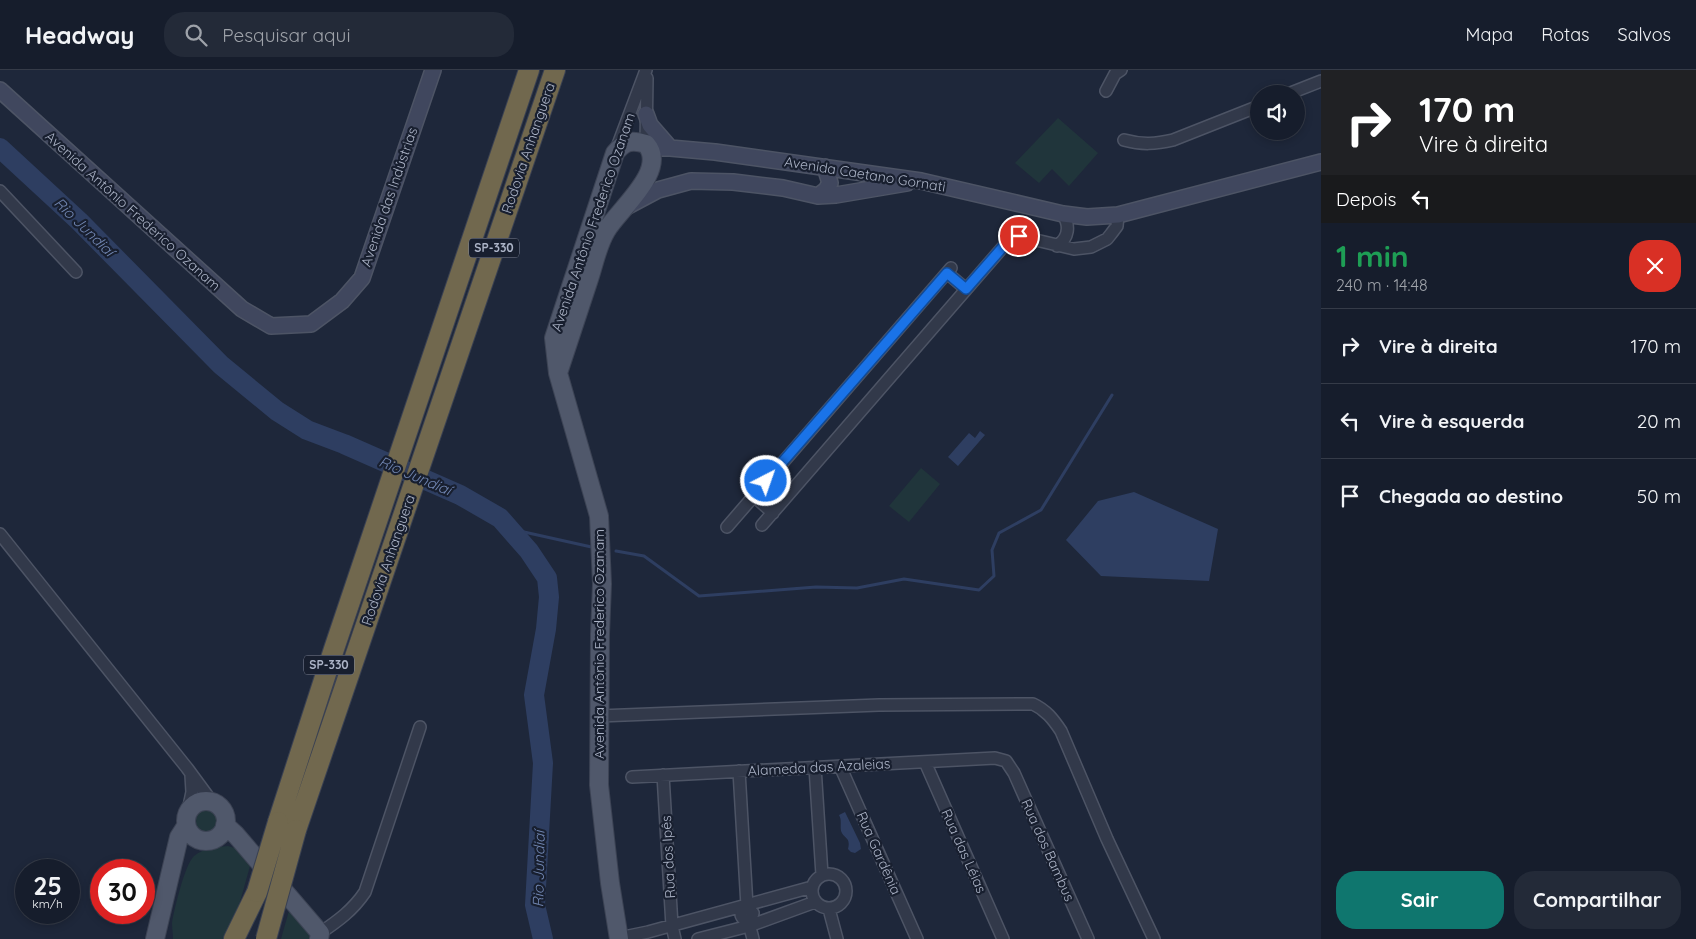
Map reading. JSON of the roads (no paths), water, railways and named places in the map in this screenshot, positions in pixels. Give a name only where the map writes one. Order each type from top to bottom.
[{"type":"highway","name":"Rodovia Anhanguera","points":[[266,939],[287,826],[382,509],[529,70]]},
{"type":"highway","name":"Rodovia Anhanguera","points":[[245,939],[257,892],[287,826],[402,520],[555,70]]},
{"type":"highway","points":[[234,939],[257,892]]},
{"type":"main road","name":"Avenida das Indústrias","points":[[271,326],[311,324],[342,301],[362,278],[433,70]]},
{"type":"main road","name":"Avenida Antônio Frederico Ozanam","points":[[0,90],[242,309],[271,326]]},
{"type":"main road","points":[[646,114],[650,125],[670,148]]},
{"type":"main road","points":[[584,269],[606,231],[639,192],[652,161],[648,146],[630,140],[622,144],[615,153]]},
{"type":"main road","name":"Avenida Caetano Gornati","points":[[648,146],[825,167],[921,181],[1063,214],[1087,217],[1118,215],[1321,162]]},
{"type":"main road","name":"Avenida Antônio Frederico Ozanam","points":[[615,153],[603,188],[558,373],[599,516],[601,557],[599,785],[610,883],[619,939]]},
{"type":"main road","points":[[818,196],[826,190],[830,183],[825,167]]},
{"type":"main road","points":[[624,208],[658,190],[691,181],[733,182],[783,188],[818,196],[836,195],[921,181]]},
{"type":"main road","points":[[603,188],[612,202],[624,208]]},
{"type":"main road","points":[[155,939],[179,837],[187,819],[199,802],[212,802],[222,809],[224,814],[214,835],[171,874]]},
{"type":"main road","points":[[187,819],[189,833],[236,834],[321,937]]},
{"type":"street","name":"Avenida Antônio Frederico Ozanam","points":[[646,70],[648,146]]},
{"type":"street","name":"Avenida Antônio Frederico Ozanam","points":[[615,153],[646,70]]},
{"type":"street","points":[[1106,91],[1115,74],[1121,70]]},
{"type":"street","points":[[1305,87],[1321,81]]},
{"type":"street","points":[[1124,140],[1146,144],[1173,140],[1250,110]]},
{"type":"street","points":[[0,191],[76,272]]},
{"type":"street","points":[[1057,246],[1066,238],[1068,232],[1063,214]]},
{"type":"street","points":[[762,525],[1012,238],[1019,236],[1074,249],[1091,247],[1107,239],[1117,226],[1118,215]]},
{"type":"street","points":[[727,527],[949,270],[966,289]]},
{"type":"street","points":[[754,496],[773,513]]},
{"type":"street","points":[[0,534],[212,802]]},
{"type":"street","points":[[599,716],[880,705],[1033,704],[1044,709],[1061,731],[1107,839],[1154,939]]},
{"type":"street","points":[[321,937],[356,906],[365,892],[420,727]]},
{"type":"street","name":"Alameda das Azaleias","points":[[632,776],[663,776],[995,758],[1006,762]]},
{"type":"street","name":"Rua das Léias","points":[[924,762],[1003,939]]},
{"type":"street","name":"Rua dos Bambus","points":[[1006,762],[1014,773],[1088,939]]},
{"type":"street","name":"Rua Gardênia","points":[[840,766],[917,939]]},
{"type":"street","points":[[815,767],[822,875]]},
{"type":"street","points":[[739,771],[747,906]]},
{"type":"street","points":[[187,819],[192,792],[191,774]]},
{"type":"street","name":"Rua dos Ipês","points":[[663,776],[672,926],[675,939]]},
{"type":"street","points":[[828,874],[839,877],[846,886],[846,897],[839,906],[829,909],[824,908],[812,898],[814,882],[822,875],[828,874]]},
{"type":"street","points":[[619,939],[812,887]]},
{"type":"street","points":[[698,939],[749,926],[815,902]]},
{"type":"street","points":[[747,906],[742,910],[741,915],[749,926],[753,939]]},
{"type":"street","points":[[829,909],[836,939]]},
{"type":"water","points":[[980,431],[985,435],[958,466],[948,457],[969,433],[975,438]]},
{"type":"water","points":[[1134,492],[1218,529],[1209,581],[1101,576],[1066,540],[1098,501]]},
{"type":"water","points":[[845,812],[860,843],[861,849],[855,853],[848,849],[848,840],[841,831],[839,815]]},
{"type":"waterway","name":"Rio Jundiaí","points":[[0,148],[79,221],[221,365],[277,411],[307,430],[344,444],[460,495],[500,518],[529,551],[547,578],[549,597],[546,629],[534,695],[543,763],[535,905],[543,939]]},
{"type":"waterway","points":[[616,551],[644,556],[699,596],[816,587],[857,588],[904,579],[979,590],[994,576],[992,550],[999,533],[1041,510],[1112,395]]},
{"type":"waterway","points":[[500,518],[524,532],[596,548]]}]
